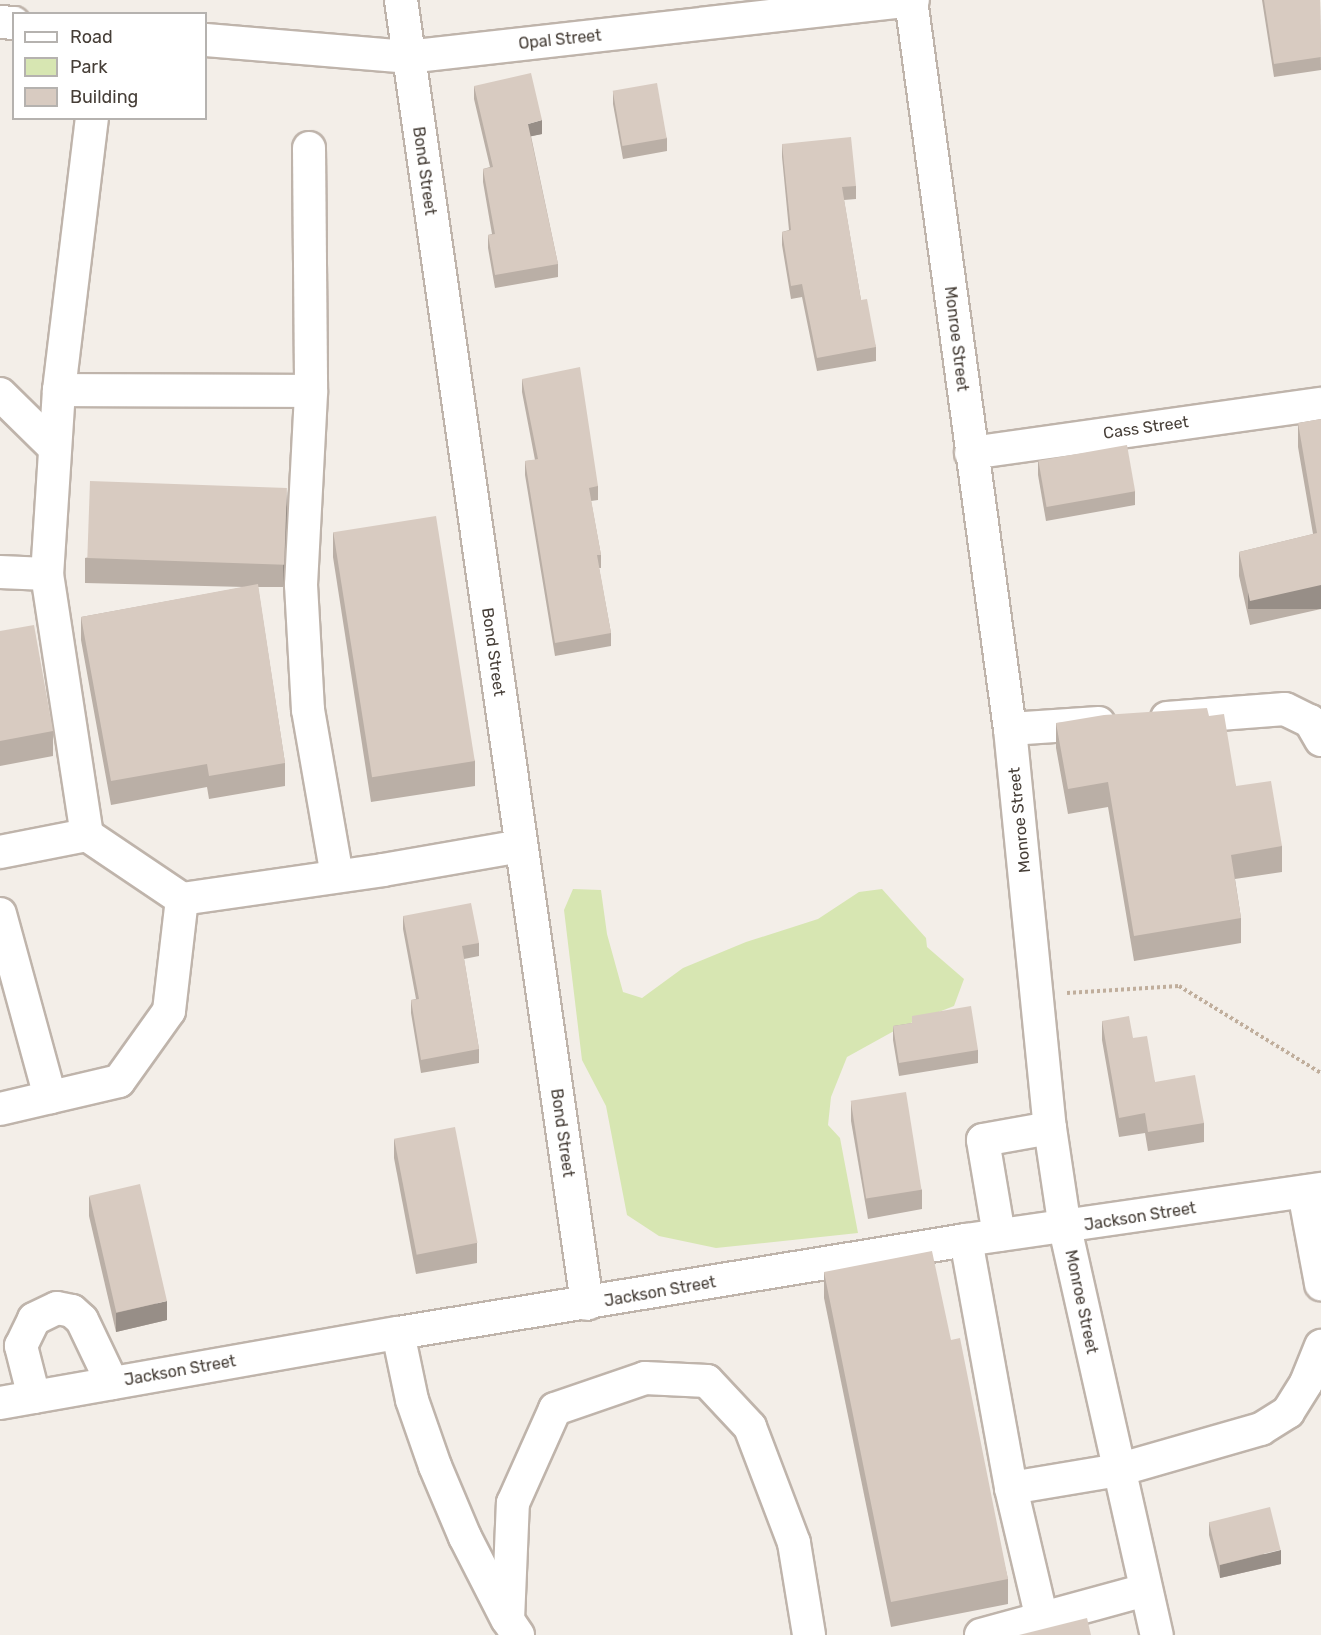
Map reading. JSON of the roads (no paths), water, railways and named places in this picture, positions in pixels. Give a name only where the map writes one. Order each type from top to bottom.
[{"type":"street","name":"Bond Street","points":[[402,0],[407,57],[587,1304]]},
{"type":"street","name":"Opal Street","points":[[207,40],[407,57],[912,0]]},
{"type":"street","name":"Monroe Street","points":[[912,0],[971,453],[1011,729],[1050,1128],[1065,1228],[1157,1635]]},
{"type":"street","points":[[87,835],[47,574],[59,390],[92,120]]},
{"type":"street","points":[[309,148],[310,391],[302,585],[308,710],[338,876]]},
{"type":"street","points":[[59,390],[310,391]]},
{"type":"street","points":[[0,394],[55,448]]},
{"type":"street","name":"Cass Street","points":[[971,453],[1321,404]]},
{"type":"street","points":[[0,572],[47,574]]},
{"type":"street","points":[[1011,729],[1285,709],[1310,721],[1321,740]]},
{"type":"street","points":[[0,852],[87,835],[182,899],[521,846]]},
{"type":"street","points":[[0,1108],[119,1081],[170,1011],[182,899]]},
{"type":"street","points":[[0,914],[50,1097]]},
{"type":"street","points":[[999,1235],[983,1140],[1050,1128]]},
{"type":"street","points":[[1313,1190],[1321,1284]]},
{"type":"street","name":"Jackson Street","points":[[0,1403],[398,1333],[587,1304],[966,1240],[1065,1228],[1313,1190]]},
{"type":"street","points":[[966,1240],[1011,1488],[1042,1619]]},
{"type":"street","points":[[34,1397],[21,1346],[34,1319],[57,1308],[72,1311],[82,1320],[111,1383]]},
{"type":"street","points":[[398,1333],[412,1400],[435,1466],[465,1537],[513,1627]]},
{"type":"street","points":[[1011,1488],[1118,1470],[1261,1429],[1288,1412],[1306,1383],[1321,1346]]},
{"type":"street","points":[[513,1627],[513,1503],[555,1409],[645,1378],[707,1381],[750,1427],[794,1543],[809,1635]]},
{"type":"street","points":[[981,1635],[1145,1590]]}]
